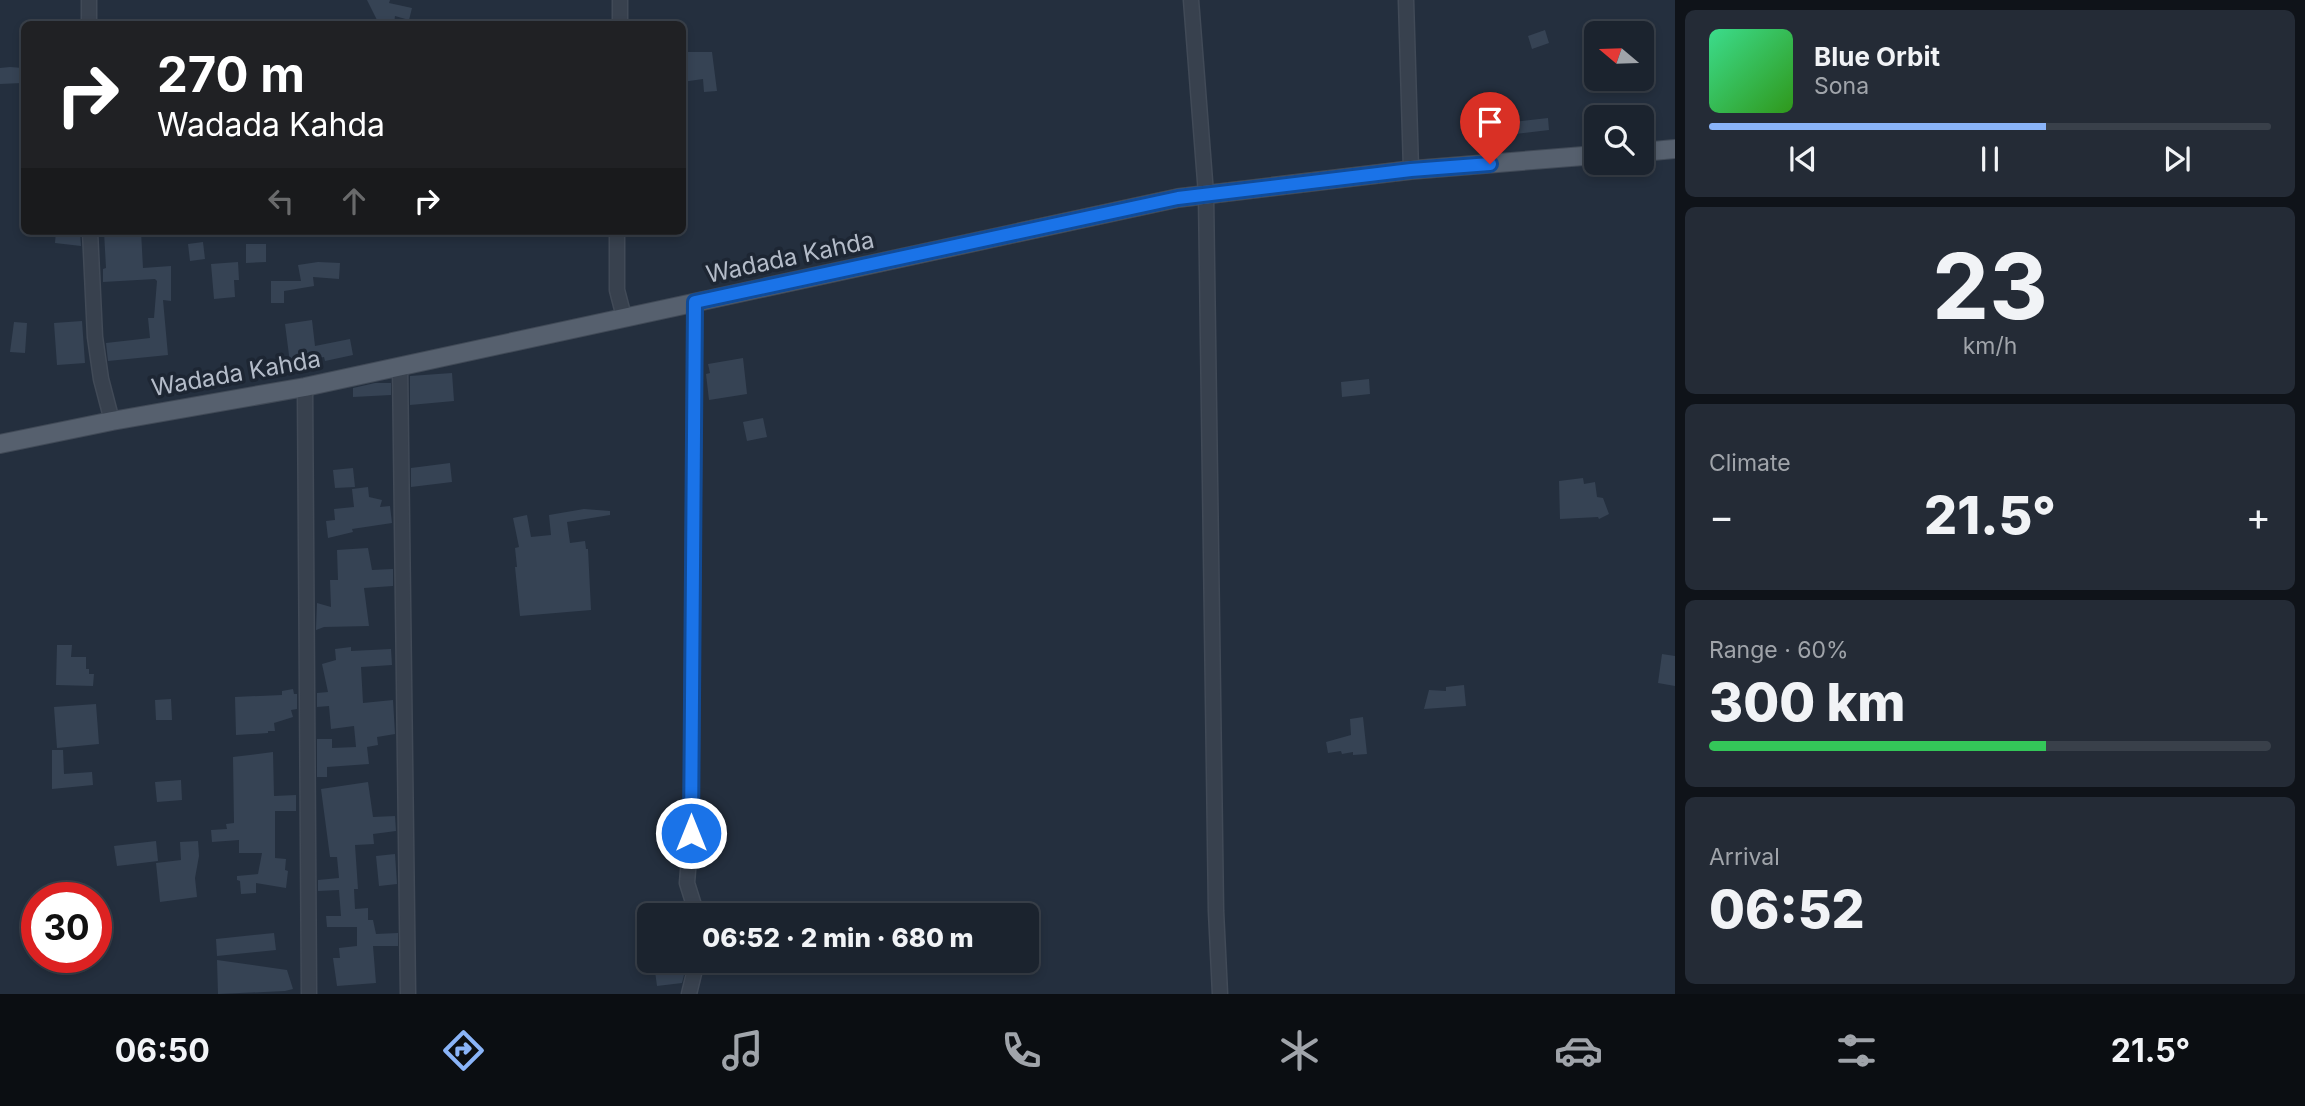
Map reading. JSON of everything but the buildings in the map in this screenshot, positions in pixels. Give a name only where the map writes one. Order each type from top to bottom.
[{"type":"main road","points":[[1654,151],[1675,149]]},
{"type":"main road","name":"Wadada Kahda","points":[[0,444],[305,387],[1165,201],[1411,170],[1584,156]]},
{"type":"street","points":[[89,0],[89,21]]},
{"type":"street","points":[[620,0],[620,21]]},
{"type":"street","points":[[1192,0],[1206,194],[1220,994]]},
{"type":"street","points":[[1406,0],[1411,170]]},
{"type":"street","points":[[89,235],[100,379],[112,421]]},
{"type":"street","points":[[617,235],[617,290],[624,317]]},
{"type":"street","points":[[693,903],[687,883],[691,833],[695,302]]},
{"type":"street","points":[[400,366],[408,994]]},
{"type":"street","points":[[305,387],[309,994]]},
{"type":"street","points":[[689,994],[694,973]]},
{"type":"route","points":[[691,833],[695,302],[1178,198],[1411,170],[1490,164]]}]
